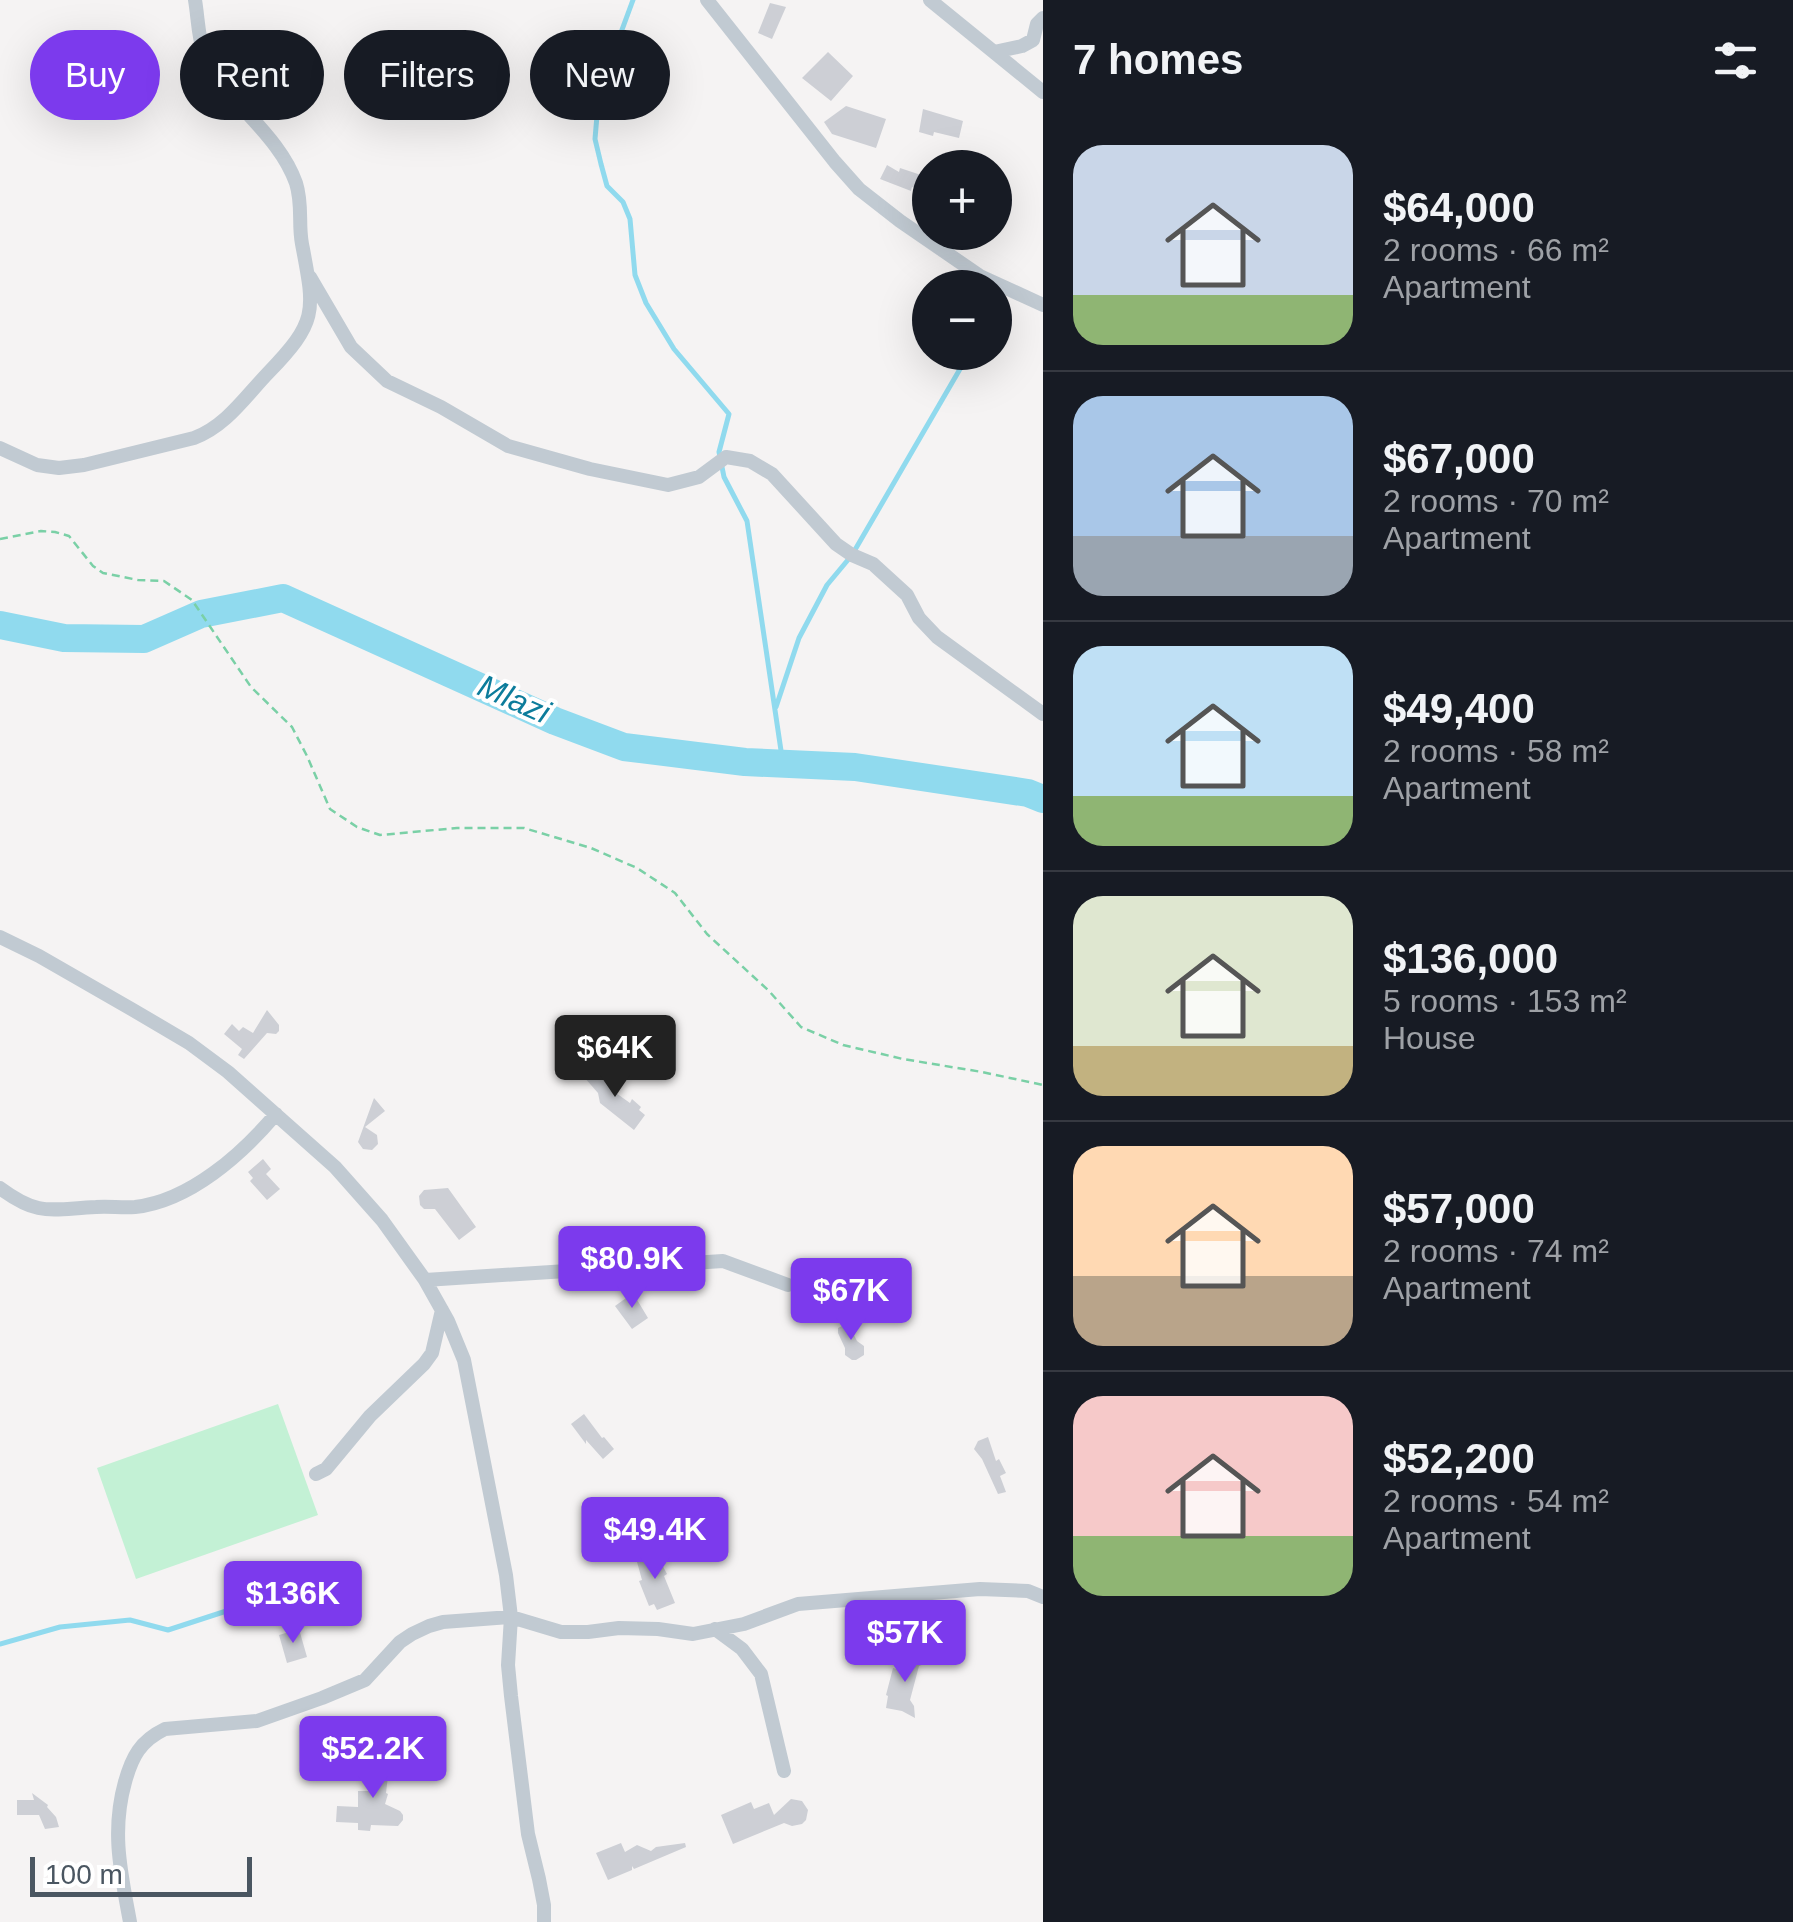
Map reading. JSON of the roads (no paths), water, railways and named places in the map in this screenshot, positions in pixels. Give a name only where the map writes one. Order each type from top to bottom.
[{"type":"street","points":[[0,448],[37,465],[59,468],[208,433],[232,413],[298,341],[310,317],[310,278],[301,238],[302,205],[295,181],[280,154],[213,71],[202,48],[195,0]]},
{"type":"street","points":[[707,0],[860,189],[980,276],[1043,305]]},
{"type":"street","points":[[930,0],[1043,92]]},
{"type":"street","points":[[994,52],[1033,40],[1036,24],[1043,18]]},
{"type":"street","points":[[310,278],[350,347],[387,381],[441,406],[508,446],[668,485],[699,477],[726,457],[750,461],[772,474],[836,544],[873,564],[907,595],[919,618],[937,637],[1043,714]]},
{"type":"street","points":[[0,937],[189,1043],[228,1072],[335,1166],[382,1220],[426,1280],[464,1360],[495,1516],[511,1617],[511,1696],[528,1834],[544,1922]]},
{"type":"street","points":[[0,1188],[22,1204],[46,1210],[149,1204],[184,1190],[237,1156],[276,1114]]},
{"type":"street","points":[[426,1280],[723,1262],[788,1285]]},
{"type":"street","points":[[316,1474],[326,1469],[370,1416],[424,1364],[432,1353],[442,1310]]},
{"type":"street","points":[[130,1922],[116,1826],[132,1758],[147,1740],[175,1728],[257,1721],[356,1684],[374,1672],[400,1642],[429,1626],[511,1617],[572,1633],[619,1628],[693,1634],[744,1624],[798,1604],[980,1590],[1028,1590],[1043,1597]]},
{"type":"street","points":[[716,1629],[742,1649],[762,1674],[784,1771]]},
{"type":"waterway","points":[[633,0],[599,92],[595,139],[607,186],[623,202],[630,219],[635,275],[646,303],[674,349],[729,414],[719,452],[724,477],[747,521],[783,764]]},
{"type":"waterway","points":[[776,707],[799,638],[827,585],[852,555],[959,370]]},
{"type":"waterway","name":"Mlazi","points":[[0,625],[64,638],[144,639],[201,614],[283,598],[555,721],[624,747],[745,762],[855,767],[1028,793],[1043,799]]},
{"type":"waterway","points":[[0,1644],[60,1627],[130,1620],[168,1630],[254,1602],[273,1591]]}]
